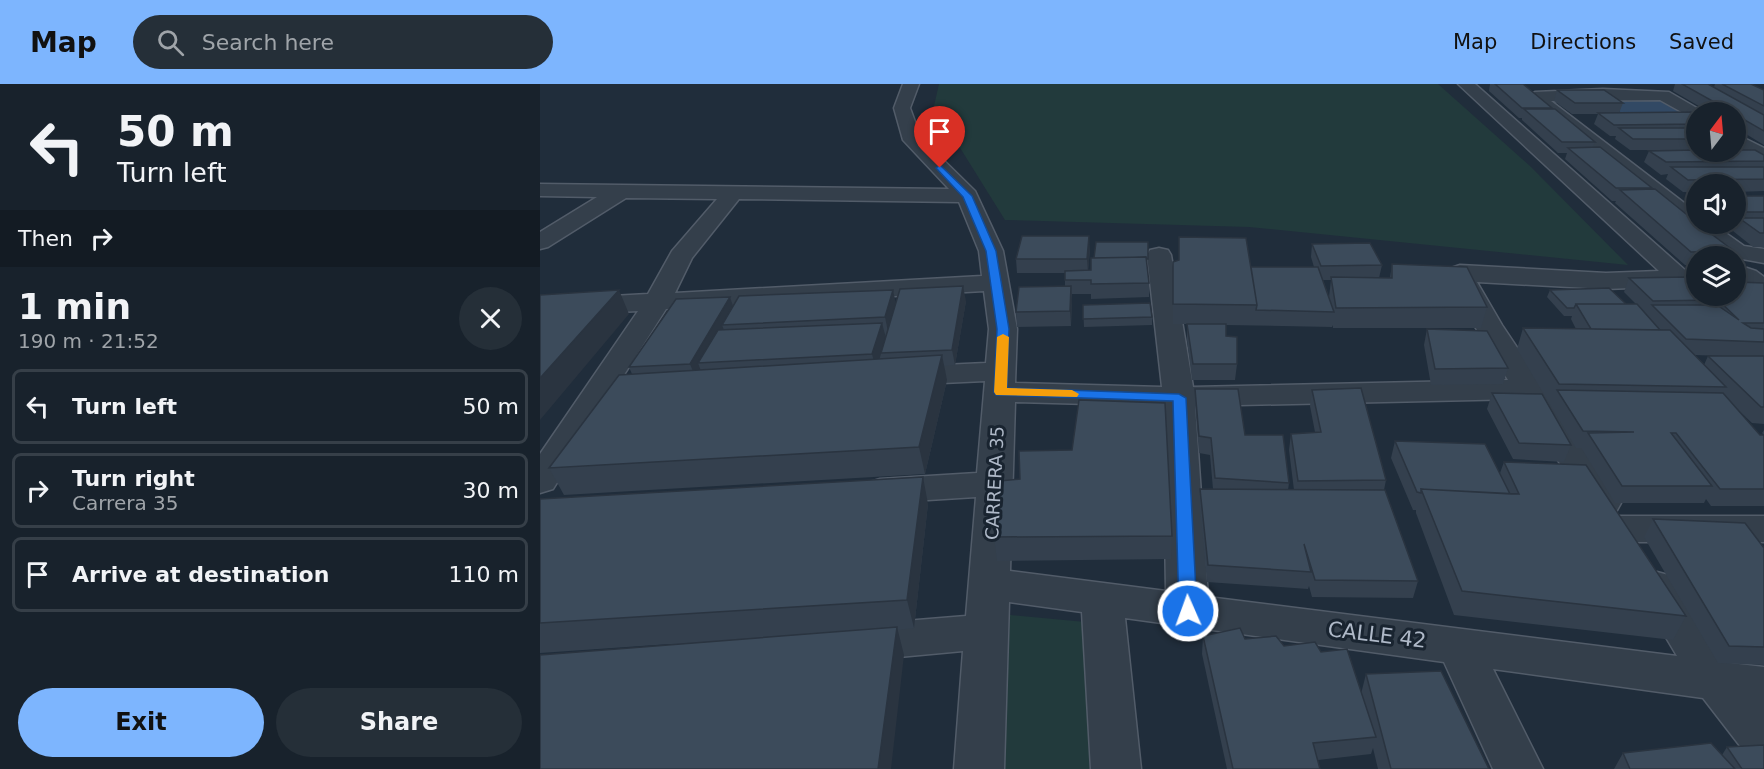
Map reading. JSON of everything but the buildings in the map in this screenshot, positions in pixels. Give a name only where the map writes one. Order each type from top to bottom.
[{"type":"street","name":"CARRERA 35","points":[[911,84],[902,108],[912,140],[967,196],[991,251],[1003,329],[979,769]]},
{"type":"street","points":[[1467,84],[1489,85]]},
{"type":"street","points":[[1467,84],[1686,275]]},
{"type":"street","points":[[1522,84],[1664,95],[1686,109]]},
{"type":"street","points":[[1680,84],[1595,89],[1535,97],[1686,214]]},
{"type":"street","points":[[1663,117],[1686,116]]},
{"type":"street","points":[[1561,118],[1595,118]]},
{"type":"street","points":[[1746,150],[1761,154]]},
{"type":"street","points":[[1609,155],[1643,154]]},
{"type":"street","points":[[540,190],[967,196]]},
{"type":"street","points":[[540,242],[622,191]]},
{"type":"street","points":[[544,501],[599,392],[657,302],[681,256],[733,193]]},
{"type":"street","points":[[1671,202],[1686,201]]},
{"type":"street","points":[[1712,234],[1737,253],[1764,256]]},
{"type":"street","points":[[1159,255],[1179,398],[1188,611]]},
{"type":"street","points":[[1686,278],[1606,280],[1460,273],[1488,326],[1716,680],[1764,740]]},
{"type":"street","points":[[1606,280],[1630,307]]},
{"type":"street","points":[[540,308],[995,283]]},
{"type":"street","points":[[871,378],[1001,381],[1179,398],[1530,389]]},
{"type":"street","points":[[599,392],[682,388]]},
{"type":"street","points":[[851,492],[995,484]]},
{"type":"street","points":[[1619,529],[1764,529]]},
{"type":"street","name":"CALLE 42","points":[[990,584],[1764,687]]},
{"type":"street","points":[[1102,599],[1116,769]]},
{"type":"street","points":[[822,646],[987,632]]},
{"type":"street","points":[[1458,645],[1518,769]]},
{"type":"green space","points":[[939,84],[1438,84],[1530,166],[1628,265],[1249,227],[1005,220],[934,106]]},
{"type":"green space","points":[[1000,614],[1096,623],[1109,769],[992,769]]},
{"type":"water","points":[[1602,99],[1658,99],[1681,113],[1623,114]]},
{"type":"slow traffic","points":[[1003,337],[1000,392],[1072,394]]},
{"type":"route","points":[[940,168],[967,196],[991,251],[1003,329],[1000,392],[1179,398],[1188,611]]}]
